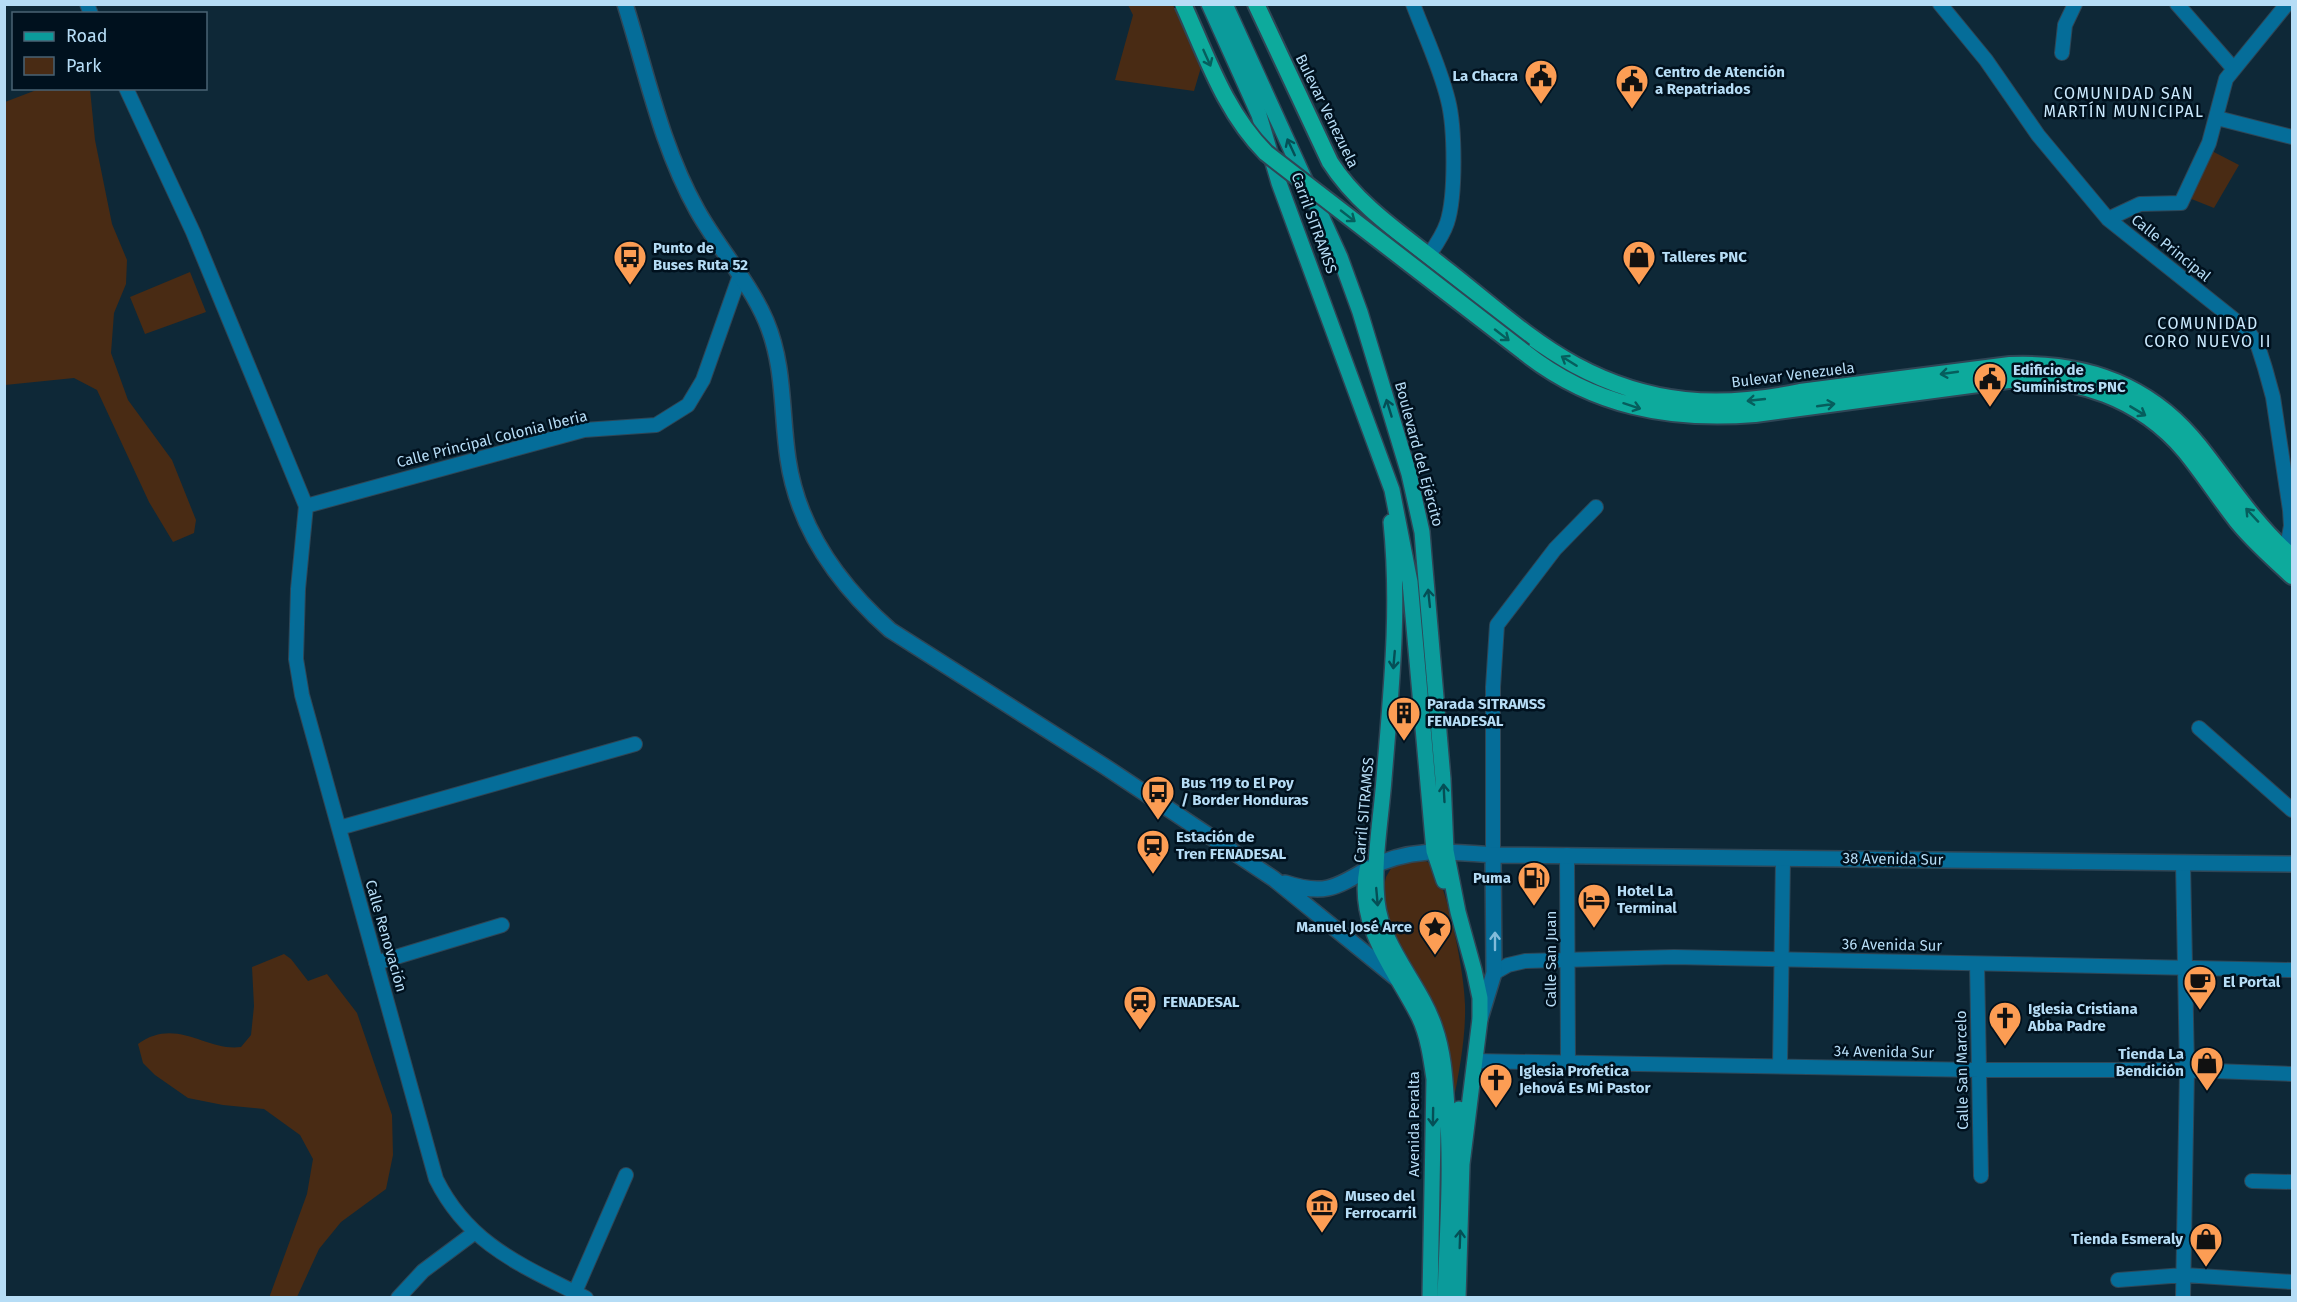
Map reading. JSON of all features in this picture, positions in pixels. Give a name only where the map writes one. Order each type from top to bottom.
[{"type":"highway","points":[[1183,4],[1224,97],[1253,140],[1266,153],[1549,370],[1596,394],[1643,410],[1689,416],[1726,417],[1755,414],[2008,380],[2058,381],[2090,388],[2109,395],[2148,417],[2169,435],[2184,450],[2238,522],[2292,576]]},
{"type":"highway","name":"Bulevar Venezuela","points":[[1256,4],[1330,162],[1343,183],[1384,221],[1536,340],[1574,364],[1635,392],[1677,400],[1706,402],[1747,401],[2010,365],[2059,366],[2097,374],[2146,398],[2178,422],[2246,509],[2289,554]]},
{"type":"main road","name":"Carril SITRAMSS","points":[[1209,4],[1259,115],[1279,183],[1381,456],[1399,520],[1410,582],[1440,851],[1469,986],[1470,1005],[1465,1060],[1450,1153]]},
{"type":"main road","name":"Boulevard del Ejército","points":[[1225,4],[1340,257],[1360,312],[1409,474],[1424,548],[1443,779],[1440,851]]},
{"type":"main road","name":"Carril SITRAMSS","points":[[1381,456],[1393,548],[1395,640],[1372,866],[1380,919],[1392,947],[1425,1005],[1442,1050],[1450,1153],[1445,1298]]},
{"type":"main road","points":[[1440,851],[1480,998],[1480,1019],[1462,1164],[1458,1298]]},
{"type":"main road","name":"Avenida Peralta","points":[[1372,866],[1364,884],[1366,912],[1374,937],[1420,1020],[1430,1050],[1434,1079],[1430,1298]]},
{"type":"street","points":[[626,4],[659,121],[678,169],[696,209],[740,276],[765,320],[780,363],[788,459],[802,512],[812,535],[837,576],[852,594],[890,630],[912,646],[1104,766],[1274,879],[1399,981]]},
{"type":"street","points":[[1413,4],[1448,100],[1451,122],[1450,211],[1447,224],[1429,255]]},
{"type":"street","name":"Calle Principal","points":[[1940,4],[1986,60],[2038,135],[2108,219],[2248,331],[2258,346],[2273,397],[2290,510],[2289,554]]},
{"type":"street","points":[[2062,53],[2065,25],[2075,4]]},
{"type":"street","points":[[2177,4],[2234,68]]},
{"type":"street","points":[[2108,219],[2140,204],[2181,203],[2210,143],[2226,79],[2287,4]]},
{"type":"street","points":[[127,90],[193,232],[306,506]]},
{"type":"street","points":[[2217,118],[2292,137]]},
{"type":"street","name":"Calle Principal Colonia Iberia","points":[[306,506],[584,430],[656,425],[688,405],[703,380],[740,276]]},
{"type":"street","name":"Calle Renovación","points":[[306,506],[298,589],[296,659],[302,695],[436,1179],[455,1211],[474,1233],[500,1253],[581,1295]]},
{"type":"street","points":[[1480,1019],[1494,972],[1493,687],[1497,625],[1555,549],[1596,507]]},
{"type":"street","points":[[2199,728],[2292,810]]},
{"type":"street","points":[[339,828],[635,744]]},
{"type":"street","points":[[1274,879],[1302,888],[1330,889],[1342,885],[1372,866],[1412,853],[1440,851],[1493,855]]},
{"type":"street","name":"38 Avenida Sur","points":[[1493,855],[2292,864]]},
{"type":"street","name":"Calle San Juan","points":[[1568,855],[1568,1063]]},
{"type":"street","points":[[1780,1066],[1783,858]]},
{"type":"street","points":[[2183,863],[2187,1070],[2183,1298]]},
{"type":"street","points":[[376,963],[502,925]]},
{"type":"street","name":"36 Avenida Sur","points":[[1494,972],[1508,965],[1526,961],[1674,957],[2292,970]]},
{"type":"street","name":"Calle San Marcelo","points":[[1977,964],[1980,1176]]},
{"type":"street","name":"34 Avenida Sur","points":[[1474,1061],[1979,1070],[2187,1070],[2292,1074]]},
{"type":"street","points":[[581,1295],[626,1175]]},
{"type":"street","points":[[2252,1181],[2292,1182]]},
{"type":"street","points":[[398,1298],[423,1271],[474,1233]]},
{"type":"street","points":[[2118,1280],[2184,1275],[2292,1282]]},
{"type":"green space","points":[[1128,5],[1173,5],[1202,64],[1194,91],[1115,80],[1133,15]]},
{"type":"green space","points":[[36,90],[90,90],[95,140],[112,224],[127,260],[126,284],[114,313],[111,353],[128,400],[172,460],[196,520],[194,533],[173,542],[149,502],[97,390],[74,378],[5,385],[5,102]]},
{"type":"green space","points":[[2210,150],[2239,165],[2214,208],[2189,198]]},
{"type":"green space","points":[[190,272],[206,312],[145,334],[130,297]]},
{"type":"green space","points":[[1420,859],[1432,866],[1444,892],[1462,974],[1465,1004],[1464,1029],[1453,1104],[1450,1054],[1441,1022],[1434,1006],[1392,941],[1382,897],[1386,877],[1393,865]]},
{"type":"green space","points":[[284,954],[291,959],[308,981],[327,974],[357,1013],[392,1115],[393,1155],[386,1189],[341,1222],[319,1249],[297,1297],[269,1298],[307,1194],[313,1159],[300,1135],[264,1109],[223,1105],[188,1098],[155,1075],[143,1063],[138,1044],[152,1036],[165,1033],[191,1037],[216,1045],[241,1047],[251,1035],[254,1006],[252,967]]},
{"type":"place","name":"La Chacra","points":[[1541,105]]},
{"type":"place","name":"Centro de Atención a Repatriados","points":[[1632,110]]},
{"type":"place","name":"Punto de Buses Ruta 52","points":[[630,286]]},
{"type":"place","name":"Talleres PNC","points":[[1639,286]]},
{"type":"place","name":"Edificio de Suministros PNC","points":[[1990,408]]},
{"type":"place","name":"Parada SITRAMSS FENADESAL","points":[[1404,742]]},
{"type":"place","name":"Bus 119 to El Poy / Border Honduras","points":[[1158,821]]},
{"type":"place","name":"Estación de Tren FENADESAL","points":[[1153,875]]},
{"type":"place","name":"Puma","points":[[1534,907]]},
{"type":"place","name":"Hotel La Terminal","points":[[1594,929]]},
{"type":"place","name":"Manuel José Arce","points":[[1435,956]]},
{"type":"place","name":"El Portal","points":[[2200,1011]]},
{"type":"place","name":"FENADESAL","points":[[1140,1031]]},
{"type":"place","name":"Iglesia Cristiana Abba Padre","points":[[2005,1047]]},
{"type":"place","name":"Tienda La Bendición","points":[[2207,1092]]},
{"type":"place","name":"Iglesia Profetica Jehová Es Mi Pastor","points":[[1496,1109]]},
{"type":"place","name":"Museo del Ferrocarril","points":[[1322,1234]]},
{"type":"place","name":"Tienda Esmeraly","points":[[2206,1268]]},
{"type":"district","name":"COMUNIDAD SAN MARTÍN MUNICIPAL","points":[[2124,102]]},
{"type":"district","name":"COMUNIDAD CORO NUEVO II","points":[[2208,332]]}]
